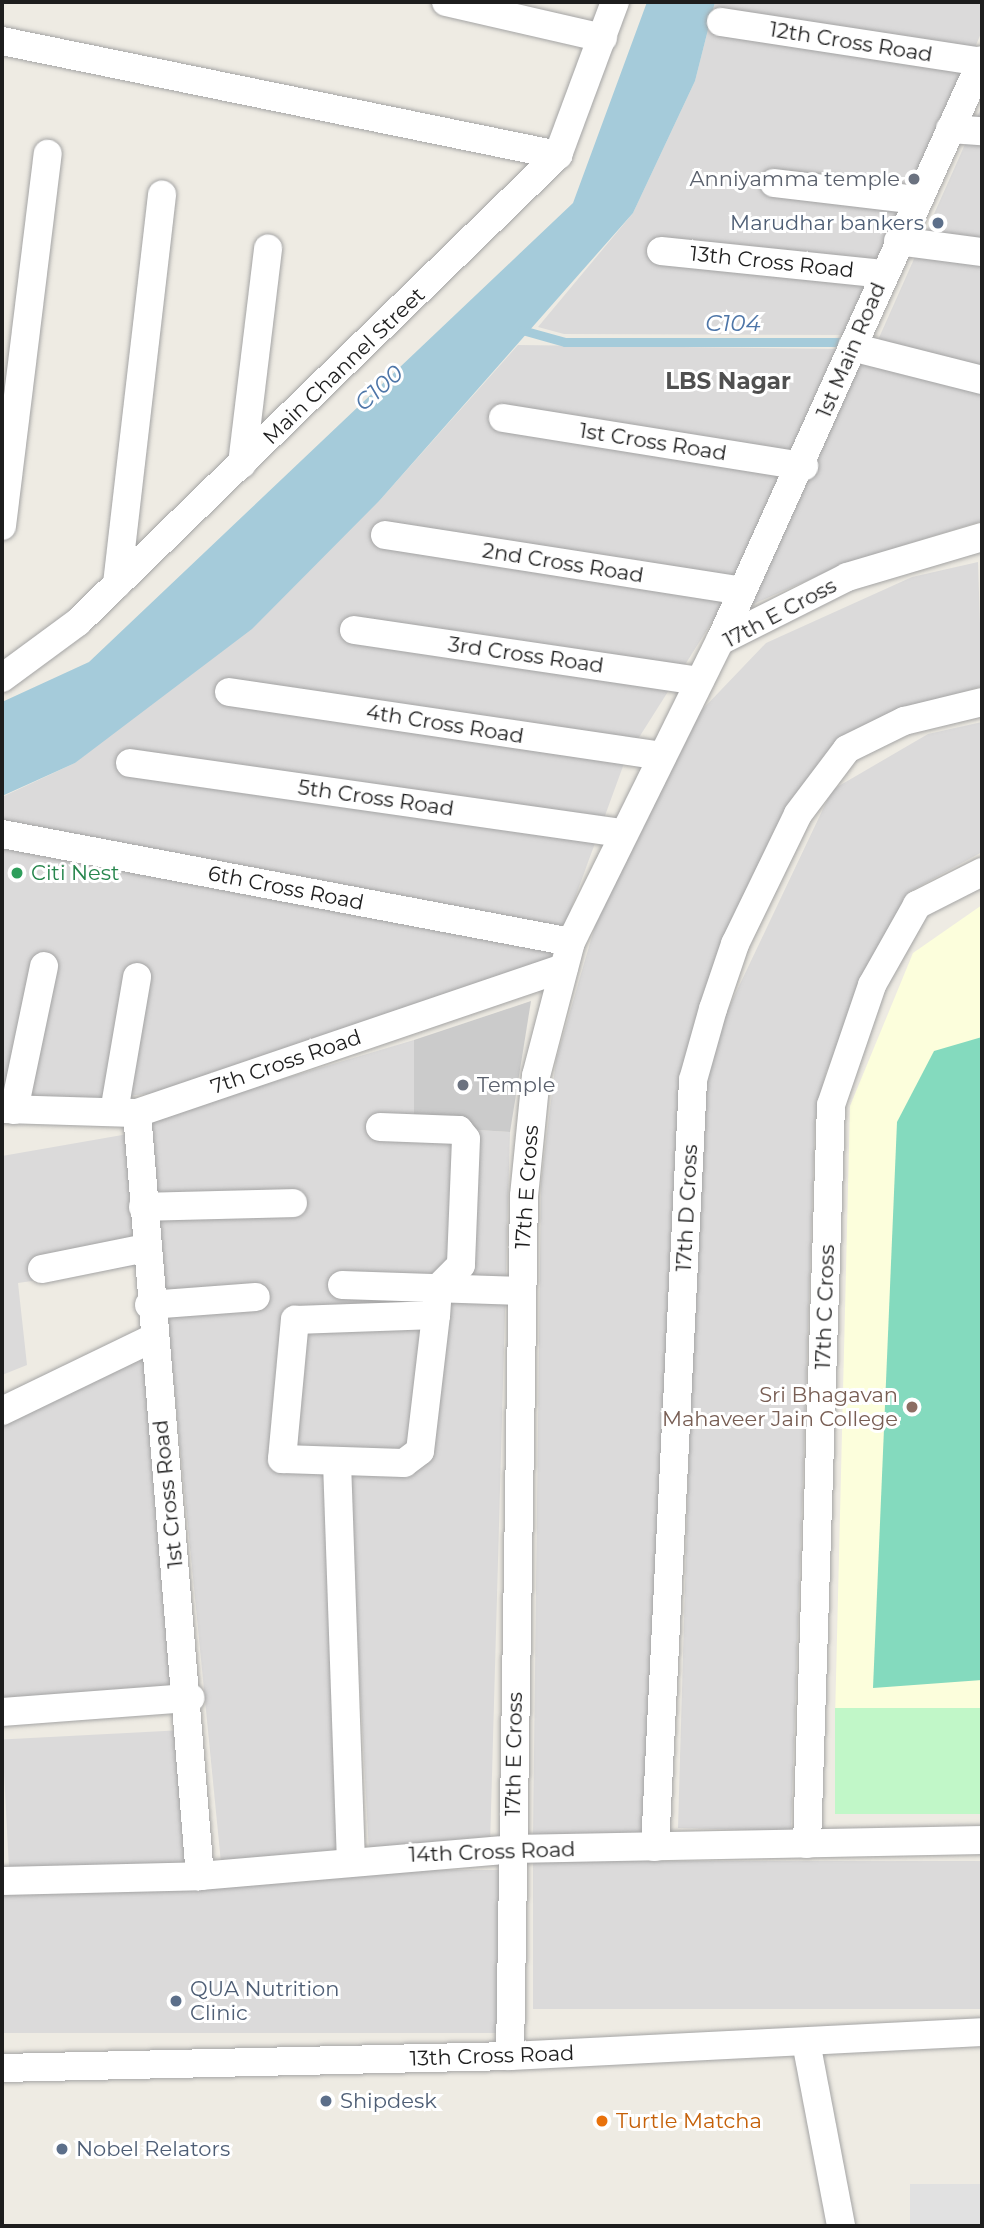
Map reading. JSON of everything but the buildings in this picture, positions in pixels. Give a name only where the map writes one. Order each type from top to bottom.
[{"type":"street","points":[[446,2],[603,38]]},
{"type":"street","name":"Main Channel Street","points":[[2,678],[117,584],[558,155],[615,2]]},
{"type":"street","name":"12th Cross Road","points":[[721,22],[982,61]]},
{"type":"street","points":[[2,41],[558,155]]},
{"type":"street","name":"1st Main Road","points":[[720,641],[741,591],[804,466],[883,274],[982,61]]},
{"type":"street","points":[[950,129],[982,131]]},
{"type":"street","points":[[2,526],[48,154]]},
{"type":"street","points":[[774,183],[917,200]]},
{"type":"street","points":[[117,584],[162,195]]},
{"type":"street","points":[[898,242],[982,252]]},
{"type":"street","points":[[242,464],[268,249]]},
{"type":"street","name":"13th Cross Road","points":[[661,251],[883,274]]},
{"type":"street","points":[[855,340],[982,380]]},
{"type":"street","name":"1st Cross Road","points":[[503,418],[804,466]]},
{"type":"street","name":"2nd Cross Road","points":[[385,535],[741,591]]},
{"type":"street","name":"17th E Cross","points":[[510,2056],[522,1291],[536,1076],[567,955],[622,833],[720,641],[847,577],[982,537]]},
{"type":"street","name":"3rd Cross Road","points":[[354,630],[698,681]]},
{"type":"street","name":"4th Cross Road","points":[[229,692],[661,756]]},
{"type":"street","name":"17th D Cross","points":[[656,1847],[693,1080],[713,1009],[734,944],[798,814],[848,750],[904,721],[982,702]]},
{"type":"street","name":"5th Cross Road","points":[[130,763],[622,833]]},
{"type":"street","name":"6th Cross Road","points":[[2,834],[567,955]]},
{"type":"street","name":"17th C Cross","points":[[807,1844],[831,1105],[872,985],[917,905],[982,872]]},
{"type":"street","name":"7th Cross Road","points":[[8,1110],[126,1112],[567,955]]},
{"type":"street","points":[[8,1110],[44,966]]},
{"type":"street","name":"1st Cross Road","points":[[137,977],[126,1112],[143,1207],[151,1339],[190,1698],[200,1876]]},
{"type":"street","points":[[380,1127],[459,1130],[466,1139],[461,1265],[437,1302],[416,1457],[404,1463],[337,1462],[280,1455],[292,1324],[303,1316],[437,1302],[522,1291]]},
{"type":"street","points":[[143,1207],[293,1203]]},
{"type":"street","points":[[41,1269],[146,1248]]},
{"type":"street","points":[[342,1285],[437,1302]]},
{"type":"street","points":[[149,1305],[256,1297]]},
{"type":"street","points":[[2,1411],[151,1339]]},
{"type":"street","points":[[337,1462],[351,1859]]},
{"type":"street","points":[[2,1712],[190,1698]]},
{"type":"street","name":"14th Cross Road","points":[[2,1881],[200,1876],[351,1859],[513,1849],[982,1840]]},
{"type":"street","name":"13th Cross Road","points":[[2,2068],[510,2056],[982,2032]]},
{"type":"street","points":[[806,2042],[841,2226]]},
{"type":"shaded area","points":[[715,2],[982,2],[982,31],[852,335],[564,334],[538,327],[633,213],[695,81]]},
{"type":"shaded area","points":[[982,106],[982,366],[878,340]]},
{"type":"shaded area","points":[[518,345],[842,349],[982,390],[982,521],[847,563],[712,622],[626,758],[552,961],[160,1093],[41,1103],[2,1100],[2,797],[75,763],[380,500]]},
{"type":"shaded area","points":[[978,562],[982,686],[925,704],[848,741],[775,828],[712,981],[645,1836],[533,1836],[541,1182],[556,1060],[597,919],[699,713],[766,643],[912,577]]},
{"type":"shaded area","points":[[982,722],[982,852],[909,892],[826,1072],[815,1121],[791,1831],[678,1828],[698,1140],[714,1039],[832,790],[928,734]]},
{"type":"shaded area","name":"Sri Bhagavan Mahaveer Jain College","points":[[982,905],[982,1708],[835,1719],[850,1106],[913,953]]},
{"type":"shaded area","name":"Temple","points":[[531,1001],[510,1132],[414,1126],[414,1040]]},
{"type":"shaded area","points":[[414,1040],[414,1126],[510,1132],[490,1846],[369,1852],[349,1483],[338,1856],[221,1863],[148,1119]]},
{"type":"shaded area","points":[[128,1134],[135,1266],[18,1283],[27,1365],[2,1375],[2,1156]]},
{"type":"shaded area","points":[[145,1351],[180,1689],[2,1699],[2,1423]]},
{"type":"shaded area","points":[[184,1730],[191,1871],[10,1880],[2,1740]]},
{"type":"shaded area","points":[[533,1861],[982,1861],[982,2009],[533,2009]]},
{"type":"shaded area","points":[[2,1870],[500,1870],[500,2033],[2,2033]]},
{"type":"shaded area","points":[[910,2184],[982,2184],[982,2226],[910,2226]]},
{"type":"green space","points":[[982,1037],[982,1680],[873,1688],[897,1122],[934,1051]]},
{"type":"green space","points":[[835,1708],[982,1708],[982,1814],[835,1814]]},
{"type":"water","name":"C100","points":[[647,2],[715,2],[695,81],[633,213],[380,500],[252,629],[75,763],[2,796],[2,702],[89,662],[573,203]]},
{"type":"waterway","name":"C104","points":[[522,330],[565,342],[849,342]]},
{"type":"place","name":"Anniyamma temple","points":[[914,179]]},
{"type":"place","name":"Marudhar bankers","points":[[938,223]]},
{"type":"place","name":"Citi Nest","points":[[17,873]]},
{"type":"place","name":"Temple","points":[[463,1085]]},
{"type":"place","name":"Sri Bhagavan Mahaveer Jain College","points":[[912,1407]]},
{"type":"place","name":"QUA Nutrition Clinic","points":[[176,2001]]},
{"type":"place","name":"Shipdesk","points":[[326,2101]]},
{"type":"place","name":"Turtle Matcha","points":[[602,2121]]},
{"type":"place","name":"Nobel Relators","points":[[62,2149]]},
{"type":"district","name":"LBS Nagar","points":[[728,381]]}]
